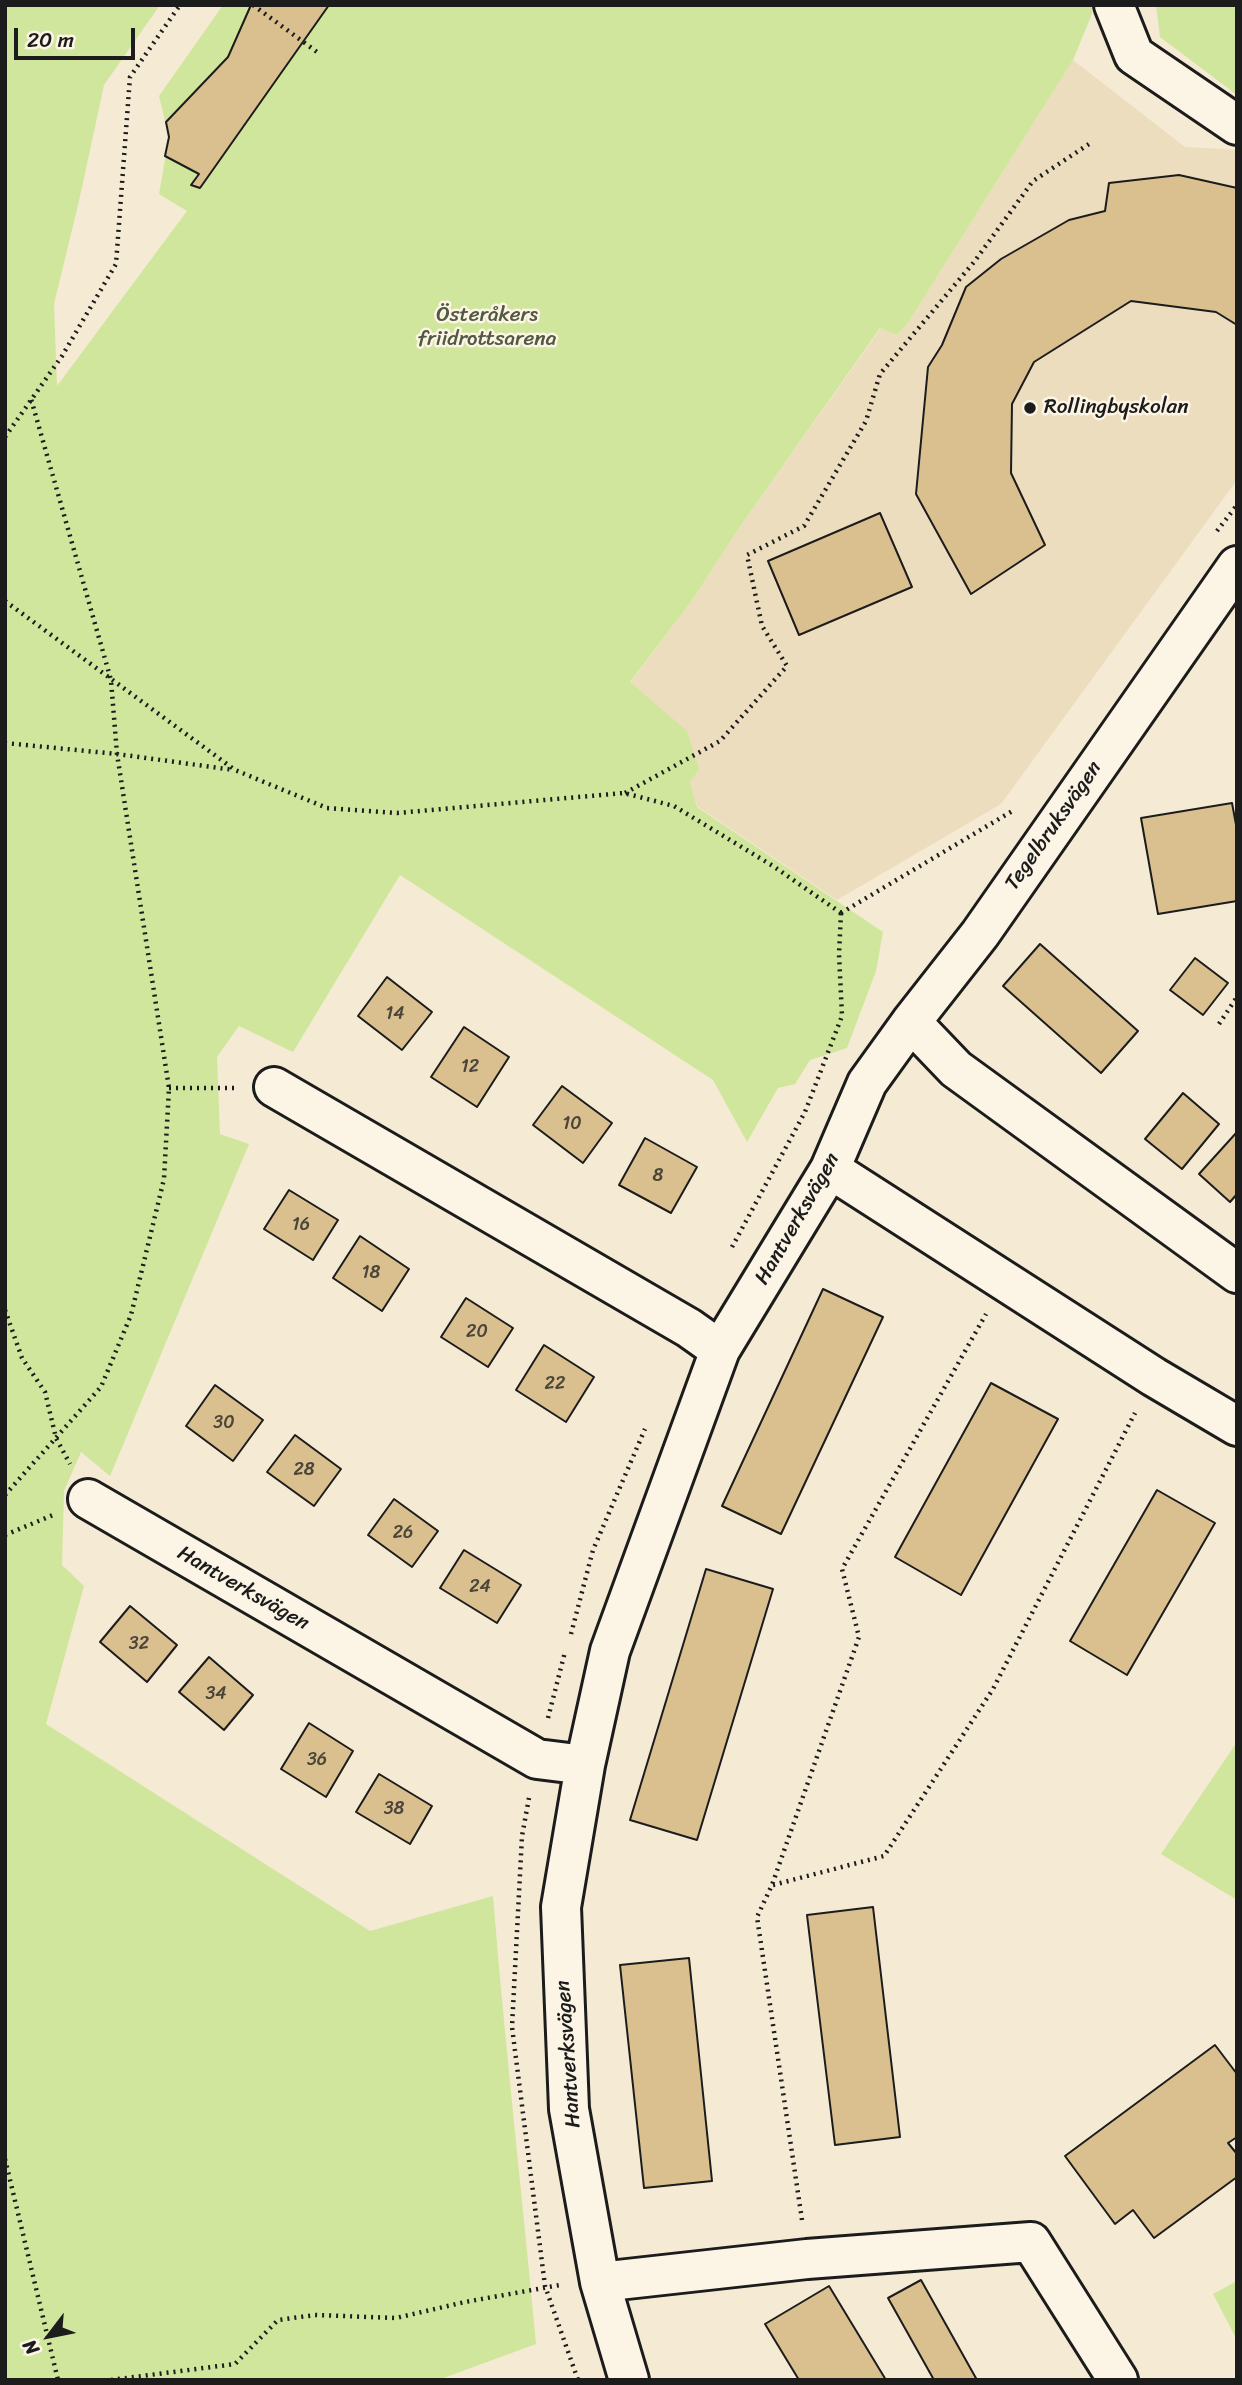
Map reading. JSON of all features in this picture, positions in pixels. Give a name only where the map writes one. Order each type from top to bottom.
[{"type":"street","points":[[1114,5],[1134,55],[1237,125]]},
{"type":"street","name":"Tegelbruksvägen","points":[[867,1083],[979,934],[1225,552]]},
{"type":"street","points":[[911,1022],[956,1069],[1237,1273]]},
{"type":"street","name":"Hantverksvägen","points":[[629,2380],[600,2282],[569,2109],[561,1907],[585,1765],[610,1651],[720,1350],[830,1169],[867,1083]]},
{"type":"street","points":[[274,1087],[689,1328],[720,1350]]},
{"type":"street","points":[[830,1169],[1154,1377],[1237,1426]]},
{"type":"street","name":"Hantverksvägen","points":[[88,1499],[537,1759],[585,1765]]},
{"type":"street","points":[[600,2282],[807,2259],[1031,2242],[1118,2380]]},
{"type":"path","points":[[5,437],[62,356],[116,264],[130,77],[180,5]]},
{"type":"path","points":[[253,5],[317,52]]},
{"type":"path","points":[[624,793],[720,741],[787,666],[762,626],[747,555],[804,526],[866,421],[880,374],[974,262],[1033,181],[1092,142]]},
{"type":"path","points":[[5,1495],[101,1387],[131,1315],[164,1179],[169,1088],[117,754],[111,680],[32,399]]},
{"type":"path","points":[[1225,552],[1237,505]]},
{"type":"path","points":[[5,601],[235,770],[327,808],[397,813],[624,793],[674,806],[774,866],[841,913]]},
{"type":"path","points":[[5,743],[117,754],[235,770]]},
{"type":"path","points":[[841,913],[1013,811],[1021,801]]},
{"type":"path","points":[[805,1112],[842,1016],[839,954],[841,913]]},
{"type":"path","points":[[1219,1024],[1237,997]]},
{"type":"path","points":[[169,1088],[274,1087]]},
{"type":"path","points":[[807,2259],[757,1917],[772,1885],[859,1637],[842,1569],[1004,1281]]},
{"type":"path","points":[[5,1310],[22,1358],[45,1392],[56,1438],[88,1499],[5,1535]]},
{"type":"path","points":[[772,1885],[884,1856],[993,1689],[1154,1377]]},
{"type":"path","points":[[5,2159],[58,2380]]},
{"type":"path","points":[[111,2380],[235,2364],[278,2320],[315,2315],[396,2318],[545,2287],[600,2282]]},
{"type":"shaded area","name":"Rollingbyskolan","points":[[1073,60],[1185,147],[1237,150],[1237,480],[1001,804],[837,900],[697,806],[690,782],[630,683],[691,602],[739,528],[881,328],[897,335],[908,323]]},
{"type":"green space","name":"Österåkers friidrottsarena","points":[[5,5],[160,5],[104,85],[54,304],[57,386],[187,211],[159,194],[169,137],[159,96],[223,5],[1092,5],[1092,14],[1073,60],[908,323],[897,335],[880,328],[739,528],[691,602],[630,682],[687,731],[699,769],[690,782],[697,807],[883,932],[876,971],[847,1048],[810,1060],[795,1084],[778,1088],[747,1142],[713,1080],[400,875],[293,1052],[239,1026],[217,1057],[220,1134],[249,1144],[110,1476],[81,1452],[64,1491],[62,1565],[84,1586],[46,1724],[370,1931],[493,1896],[536,2344],[438,2380],[5,2380]]},
{"type":"green space","points":[[1156,5],[1237,5],[1237,95],[1160,37]]},
{"type":"green space","points":[[1237,1742],[1237,1900],[1161,1854]]},
{"type":"green space","points":[[1237,2281],[1237,2340],[1213,2294]]},
{"type":"building","points":[[251,5],[329,5],[200,188],[191,185],[199,174],[165,156],[169,137],[166,122],[228,57]]},
{"type":"building","points":[[1179,175],[1237,188],[1237,325],[1216,312],[1131,301],[1034,362],[1012,404],[1011,473],[1045,545],[971,594],[916,494],[928,367],[942,345],[966,287],[1001,259],[1069,220],[1105,211],[1109,183]]},
{"type":"building","points":[[880,513],[912,587],[799,635],[768,561]]},
{"type":"building","points":[[1232,803],[1237,830],[1237,901],[1158,914],[1141,818]]},
{"type":"building","points":[[1040,944],[1138,1031],[1101,1073],[1003,986]]},
{"type":"building","points":[[1195,958],[1228,983],[1203,1015],[1170,990]]},
{"type":"building","points":[[387,977],[432,1012],[402,1050],[358,1016]]},
{"type":"building","points":[[464,1027],[509,1057],[477,1107],[431,1077]]},
{"type":"building","points":[[562,1086],[612,1123],[583,1163],[533,1125]]},
{"type":"building","points":[[1183,1093],[1219,1124],[1182,1169],[1145,1139]]},
{"type":"building","points":[[1237,1132],[1237,1194],[1230,1202],[1199,1174]]},
{"type":"building","points":[[645,1138],[697,1167],[671,1213],[619,1185]]},
{"type":"building","points":[[289,1190],[338,1220],[313,1260],[264,1229]]},
{"type":"building","points":[[360,1236],[409,1269],[382,1311],[333,1278]]},
{"type":"building","points":[[823,1289],[883,1317],[781,1534],[722,1506]]},
{"type":"building","points":[[466,1298],[513,1328],[488,1367],[441,1337]]},
{"type":"building","points":[[544,1345],[594,1377],[566,1422],[516,1390]]},
{"type":"building","points":[[991,1383],[1058,1419],[961,1595],[895,1557]]},
{"type":"building","points":[[215,1385],[263,1420],[233,1461],[186,1426]]},
{"type":"building","points":[[295,1435],[341,1469],[314,1506],[267,1472]]},
{"type":"building","points":[[1157,1490],[1215,1523],[1127,1675],[1070,1641]]},
{"type":"building","points":[[394,1499],[438,1531],[412,1567],[368,1535]]},
{"type":"building","points":[[464,1550],[521,1585],[497,1623],[440,1588]]},
{"type":"building","points":[[706,1569],[773,1589],[697,1840],[630,1820]]},
{"type":"building","points":[[130,1606],[177,1645],[147,1682],[100,1642]]},
{"type":"building","points":[[209,1657],[253,1695],[224,1730],[179,1692]]},
{"type":"building","points":[[309,1723],[353,1751],[326,1797],[281,1769]]},
{"type":"building","points":[[379,1774],[432,1806],[410,1844],[356,1812]]},
{"type":"building","points":[[873,1907],[900,2137],[835,2145],[807,1915]]},
{"type":"building","points":[[689,1958],[712,2181],[644,2188],[620,1965]]},
{"type":"building","points":[[1215,2045],[1237,2074],[1237,2137],[1228,2143],[1237,2154],[1237,2177],[1154,2238],[1133,2210],[1115,2224],[1065,2156]]},
{"type":"building","points":[[921,2280],[977,2380],[934,2380],[888,2298]]},
{"type":"building","points":[[829,2286],[886,2380],[799,2380],[765,2324]]},
{"type":"place","name":"Rollingbyskolan","points":[[1030,408]]}]
